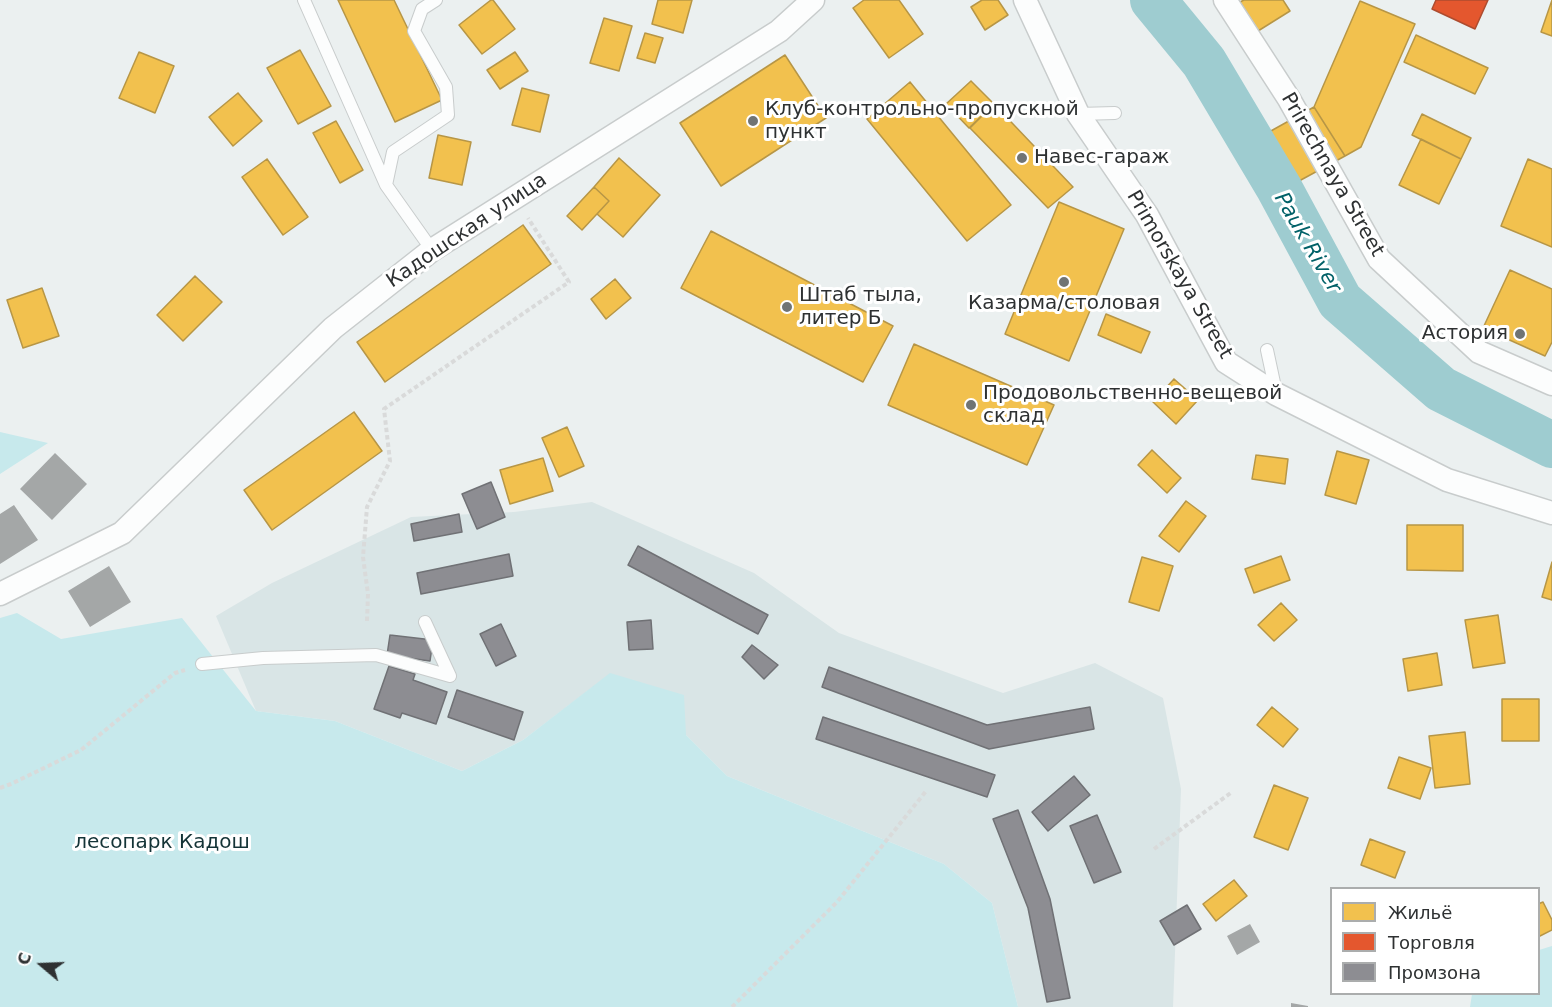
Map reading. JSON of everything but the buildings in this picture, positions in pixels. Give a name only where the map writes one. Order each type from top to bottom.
[{"type":"street","name":"Кадошская улица","points":[[0,594],[122,533],[333,328],[432,250],[779,31],[813,0]]},
{"type":"street","name":"Primorskaya Street","points":[[1025,0],[1078,114],[1147,215],[1226,362],[1276,394],[1447,480],[1552,513]]},
{"type":"street","name":"Prirechnaya Street","points":[[1225,0],[1289,99],[1379,259],[1479,352],[1552,384]]},
{"type":"lane","points":[[304,0],[386,185],[432,250]]},
{"type":"lane","points":[[386,185],[393,152],[448,115],[446,87],[414,31],[422,9],[436,0]]},
{"type":"lane","points":[[1078,114],[1115,113]]},
{"type":"lane","points":[[1267,350],[1276,394]]},
{"type":"lane","points":[[202,664],[263,658],[376,655],[450,676],[425,622]]},
{"type":"path","points":[[367,621],[368,594],[363,557],[367,507],[390,461],[384,409],[569,282],[514,197]]},
{"type":"path","points":[[0,788],[81,750],[176,673],[202,664]]},
{"type":"path","points":[[732,1007],[837,902],[927,790]]},
{"type":"path","points":[[1154,849],[1232,792]]},
{"type":"shaded area","points":[[592,502],[754,573],[839,633],[1003,693],[1095,663],[1163,698],[1181,789],[1173,1007],[1018,1007],[992,903],[944,864],[727,776],[686,735],[610,674],[523,740],[462,771],[335,721],[256,711],[216,616],[272,583],[411,517],[514,512]]},
{"type":"green space","points":[[0,432],[48,443],[0,474]]},
{"type":"green space","name":"лесопарк Кадош","points":[[17,613],[61,639],[182,618],[256,711],[335,721],[462,771],[523,740],[610,673],[684,695],[686,735],[727,776],[944,864],[992,903],[1018,1007],[0,1007],[0,618]]},
{"type":"green space","points":[[1552,946],[1552,1007],[1470,1007],[1472,995],[1540,995],[1540,950]]},
{"type":"waterway","name":"Pauk River","points":[[1153,0],[1204,62],[1279,188],[1340,301],[1441,389],[1552,445]]},
{"type":"place","name":"Клуб-контрольно-пропускной пункт","points":[[753,121]]},
{"type":"place","name":"Навес-гараж","points":[[1022,158]]},
{"type":"place","name":"Казарма/столовая","points":[[1064,282]]},
{"type":"place","name":"Штаб тыла, литер Б","points":[[787,307]]},
{"type":"place","name":"Астория","points":[[1520,334]]},
{"type":"place","name":"Продовольственно-вещевой склад","points":[[971,405]]}]
